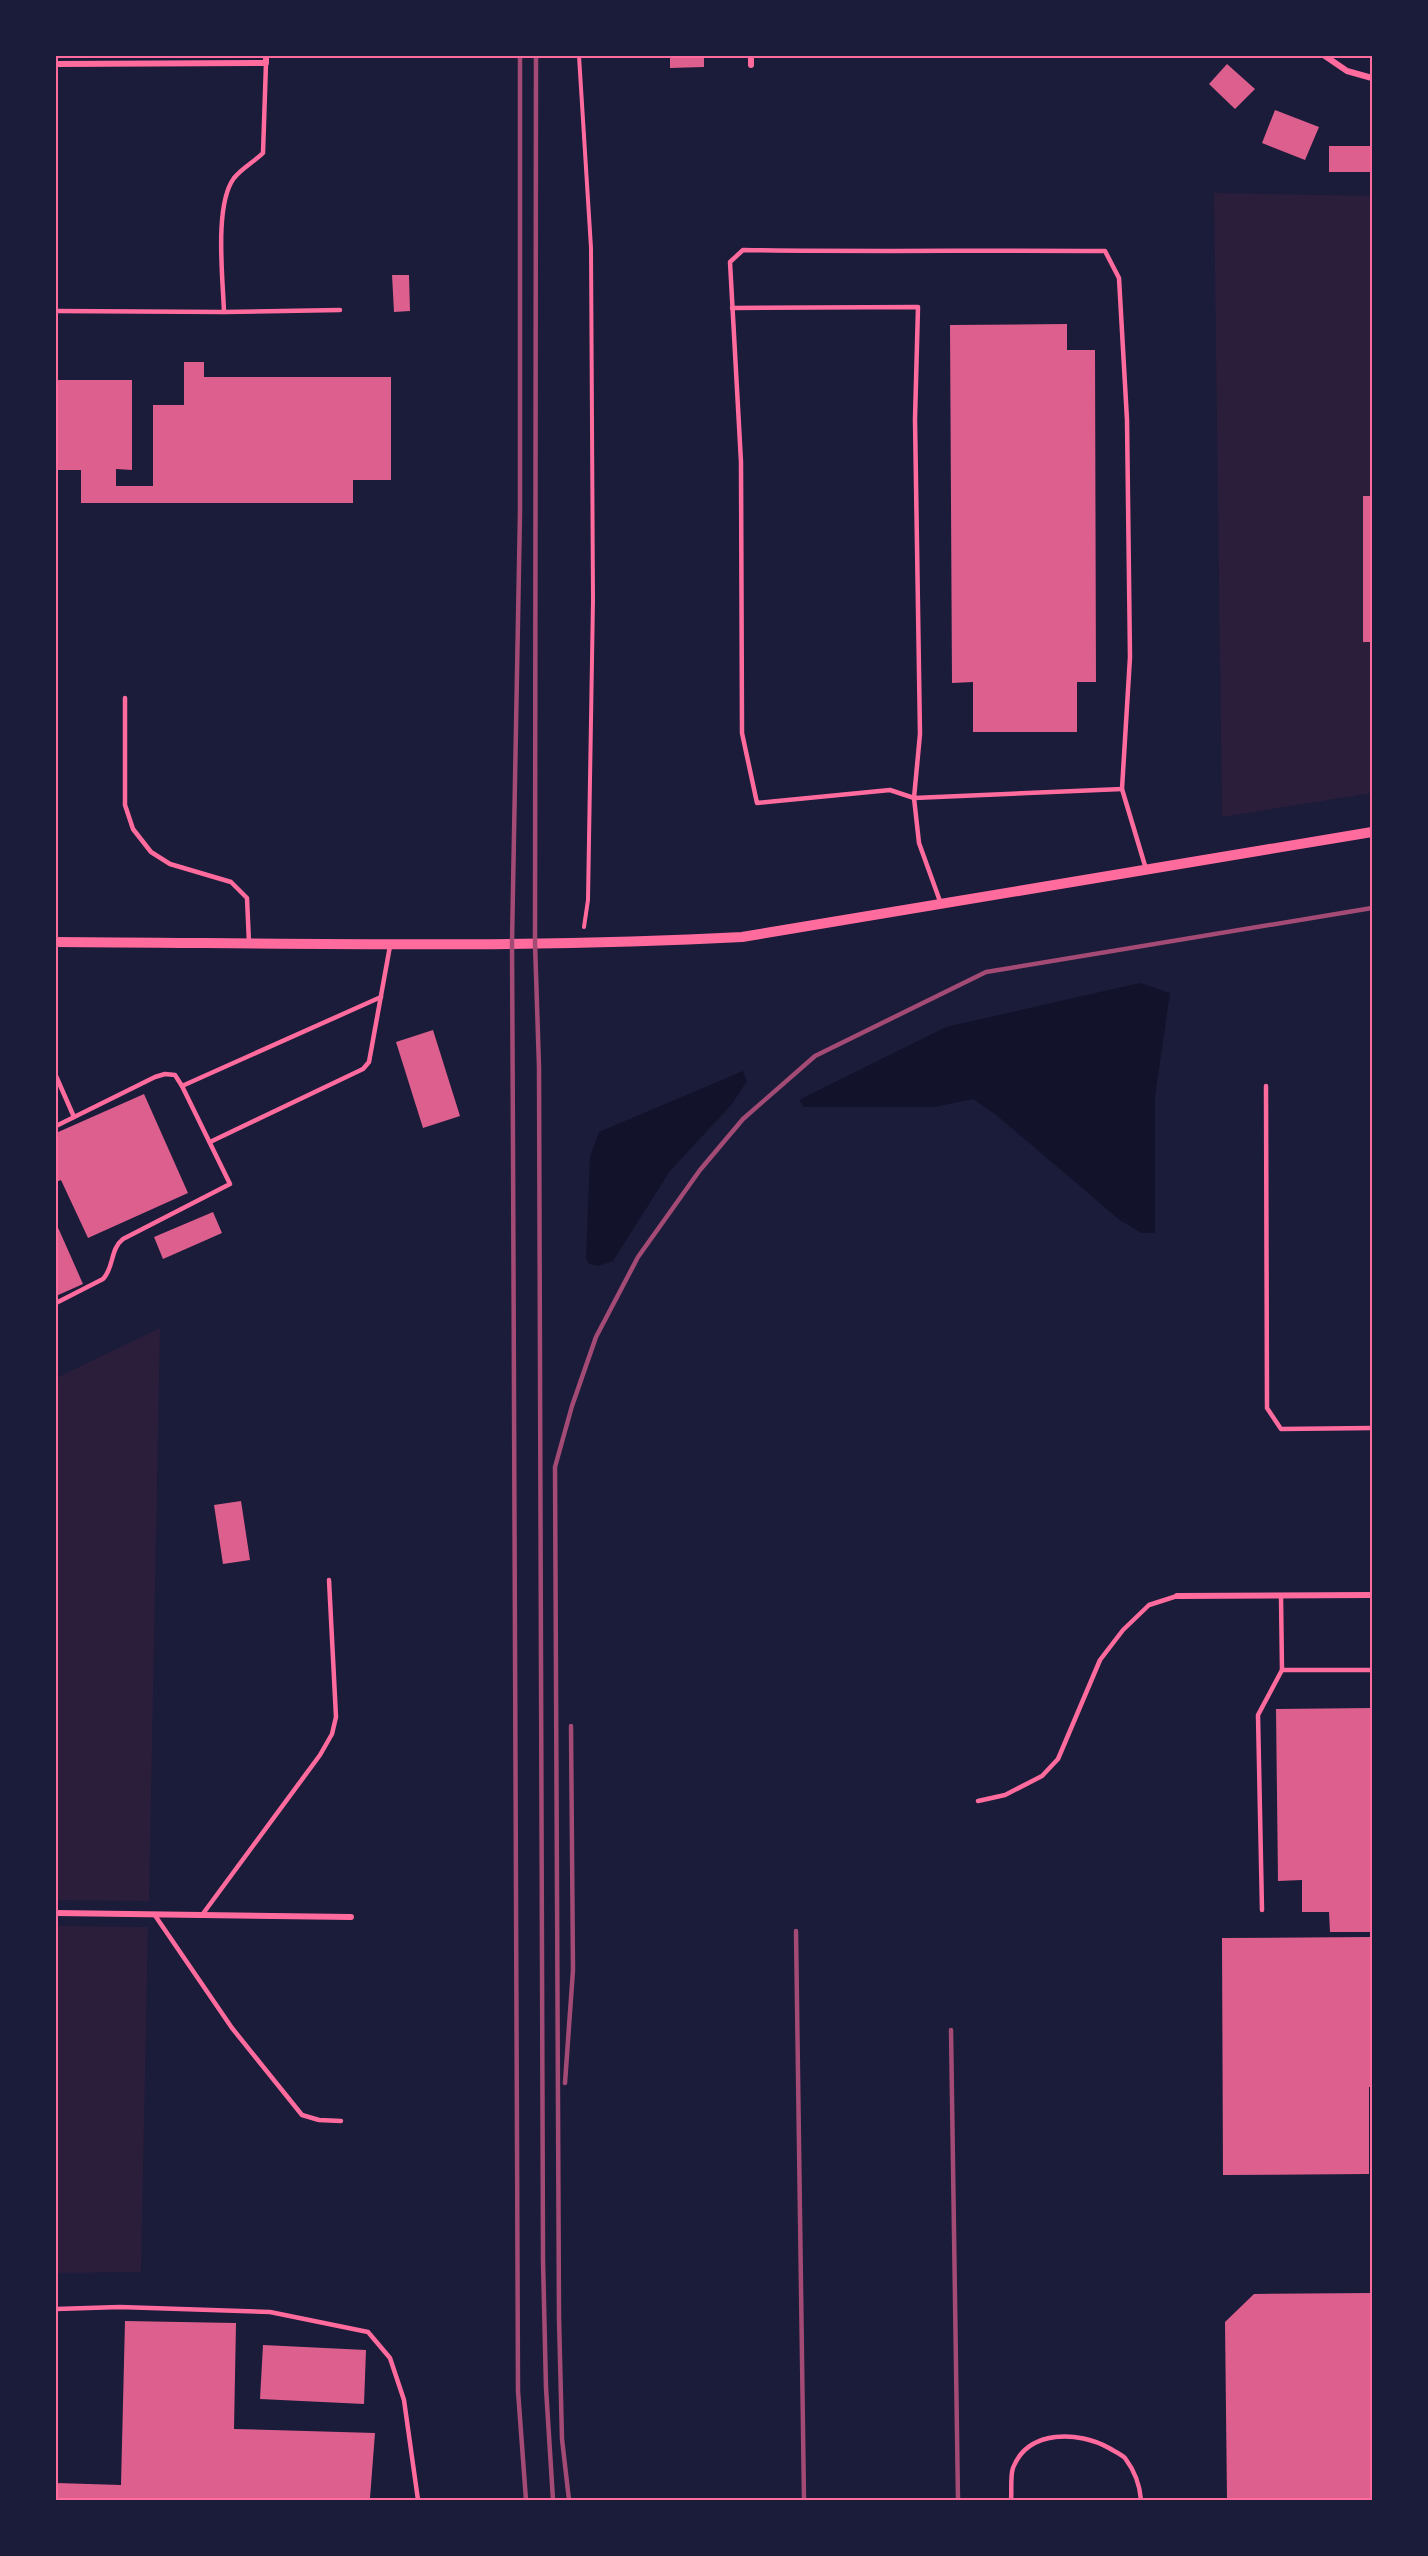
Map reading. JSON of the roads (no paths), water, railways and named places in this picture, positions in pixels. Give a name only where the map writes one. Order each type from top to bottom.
[{"type":"street","points":[[56,64],[266,63],[266,56]]},
{"type":"street","points":[[751,56],[751,65]]},
{"type":"street","points":[[1324,56],[1347,71],[1372,78]]},
{"type":"street","points":[[56,942],[581,943],[742,937],[1372,832]]},
{"type":"street","points":[[1177,1596],[1372,1595]]},
{"type":"street","points":[[56,1913],[351,1917]]},
{"type":"lane","points":[[224,312],[221,231],[225,203],[234,178],[263,153],[266,63]]},
{"type":"lane","points":[[1122,789],[914,798],[890,790],[757,802],[742,733],[741,462],[730,262],[743,250],[1105,251],[1119,278],[1127,420],[1130,657],[1122,789],[1146,869]]},
{"type":"lane","points":[[732,308],[918,307],[915,419],[920,734],[914,798],[919,843],[941,904]]},
{"type":"lane","points":[[56,311],[340,310]]},
{"type":"lane","points":[[125,698],[125,805],[133,829],[151,852],[170,864],[231,882],[247,898],[249,943]]},
{"type":"lane","points":[[210,1142],[363,1069],[369,1062],[390,943]]},
{"type":"lane","points":[[182,1086],[381,997]]},
{"type":"lane","points":[[56,1126],[165,1074],[175,1076],[230,1184],[123,1239],[117,1244],[108,1274],[103,1280],[56,1304]]},
{"type":"lane","points":[[56,1076],[74,1117]]},
{"type":"lane","points":[[1266,1086],[1267,1408],[1281,1429],[1372,1428]]},
{"type":"lane","points":[[202,1915],[320,1755],[332,1734],[336,1718],[329,1580]]},
{"type":"lane","points":[[978,1801],[1005,1795],[1042,1776],[1058,1759],[1100,1660],[1123,1630],[1149,1605],[1177,1596]]},
{"type":"lane","points":[[1262,1910],[1258,1715],[1282,1670],[1281,1597]]},
{"type":"lane","points":[[1282,1670],[1372,1670]]},
{"type":"lane","points":[[154,1914],[232,2028],[302,2115],[319,2120],[341,2121]]},
{"type":"lane","points":[[56,2309],[120,2307],[270,2312],[323,2325],[346,2326],[369,2332],[390,2358],[404,2400],[418,2500]]},
{"type":"lane","points":[[1011,2500],[1013,2469],[1029,2445],[1049,2437],[1071,2437],[1096,2441],[1124,2457],[1140,2487],[1141,2500]]},
{"type":"railway","points":[[520,56],[520,512],[512,943],[518,2391],[526,2500]]},
{"type":"railway","points":[[536,56],[535,943],[539,1067],[543,2260],[546,2388],[553,2500]]},
{"type":"railway","points":[[569,2500],[562,2439],[559,2318],[555,1467],[572,1406],[596,1337],[638,1257],[700,1170],[743,1119],[815,1056],[986,972],[1372,908]]},
{"type":"railway","points":[[565,2083],[573,1970],[571,1726]]},
{"type":"railway","points":[[796,1931],[804,2500]]},
{"type":"railway","points":[[951,2030],[958,2500]]}]
